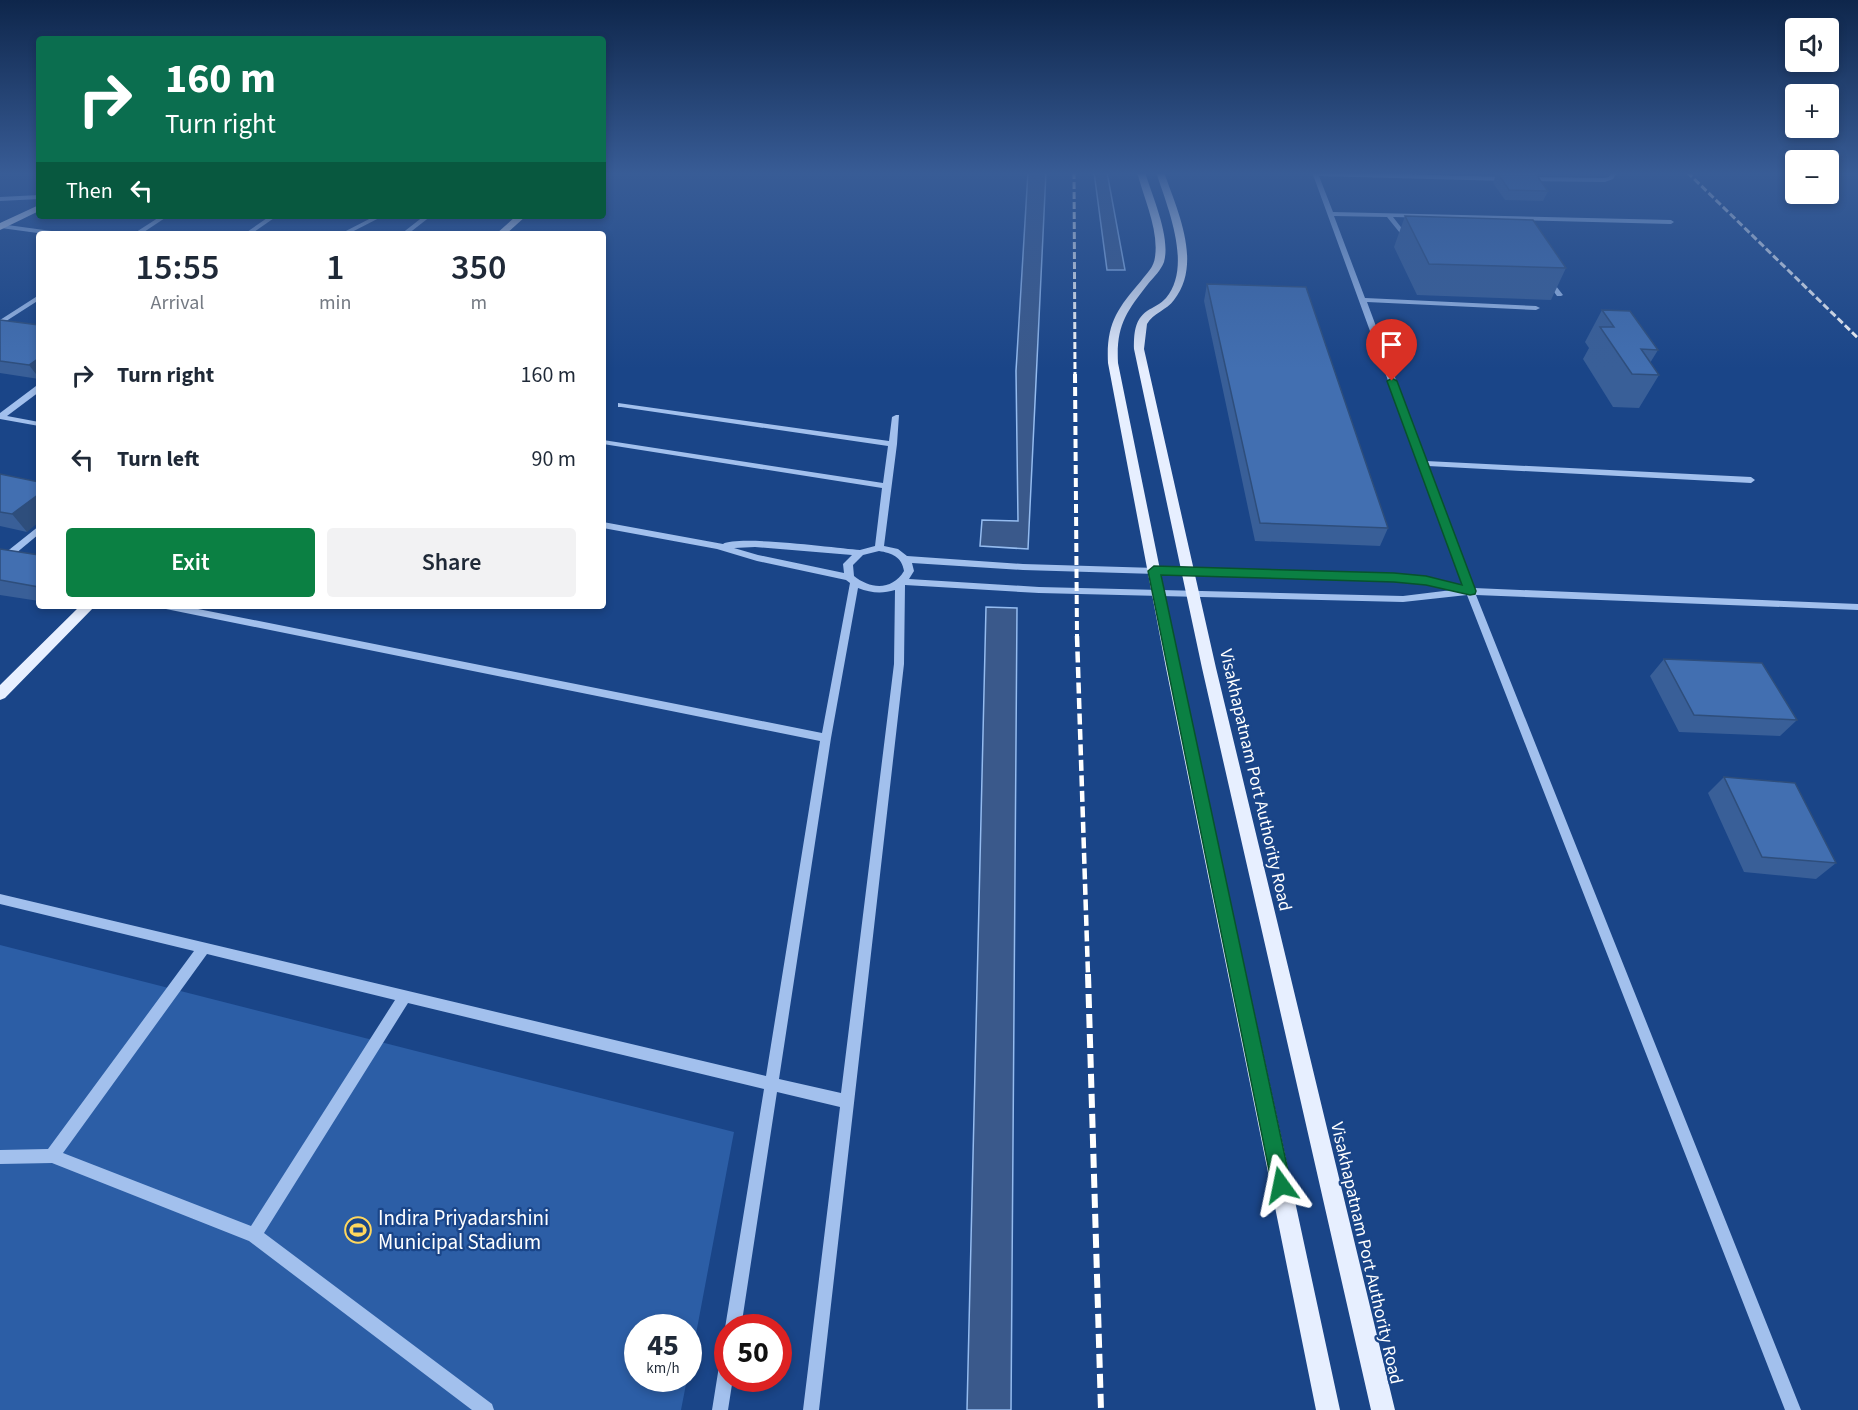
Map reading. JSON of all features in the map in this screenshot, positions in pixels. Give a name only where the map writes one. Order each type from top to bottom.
[{"type":"main road","points":[[1158,238],[1160,258],[1153,273],[1117,319],[1111,345],[1158,593],[1328,1410]]},
{"type":"main road","name":"Visakhapatnam Port Authority Road","points":[[1179,238],[1180,275],[1174,294],[1142,320],[1139,327],[1139,343],[1193,593],[1383,1410]]},
{"type":"main road","points":[[0,694],[85,609]]},
{"type":"street","points":[[1340,238],[1470,591],[1792,1410]]},
{"type":"street","points":[[1540,268],[1559,295]]},
{"type":"street","points":[[0,323],[36,299]]},
{"type":"street","points":[[1362,300],[1536,308]]},
{"type":"street","points":[[0,417],[36,390]]},
{"type":"street","points":[[621,405],[893,444]]},
{"type":"street","points":[[0,417],[36,423]]},
{"type":"street","points":[[879,548],[896,417]]},
{"type":"street","points":[[606,442],[887,486]]},
{"type":"street","points":[[1422,463],[1751,480]]},
{"type":"street","points":[[606,526],[718,546],[757,558],[852,580],[871,590],[891,588],[901,583],[1040,590],[1403,599],[1470,591],[1858,607]]},
{"type":"street","points":[[0,562],[36,532]]},
{"type":"street","points":[[718,546],[755,544],[860,553],[879,548],[898,552],[906,559],[909,571],[901,583],[899,664],[811,1410]]},
{"type":"street","points":[[735,1314],[852,580],[848,564],[860,553]]},
{"type":"street","points":[[906,559],[1023,567],[1394,578],[1426,581],[1470,591]]},
{"type":"street","points":[[181,609],[826,738]]},
{"type":"street","points":[[0,899],[848,1102]]},
{"type":"street","points":[[52,1156],[204,948]]},
{"type":"street","points":[[254,1235],[405,996]]},
{"type":"street","points":[[0,1157],[52,1156],[254,1235],[486,1410]]},
{"type":"street","points":[[720,1410],[723,1392]]},
{"type":"shaded area","points":[[1024,238],[1043,238],[1028,549],[980,546],[982,520],[1018,521],[1016,371]]},
{"type":"shaded area","points":[[1103,238],[1119,238],[1125,270],[1107,270]]},
{"type":"shaded area","points":[[986,607],[1017,608],[1011,1410],[967,1410]]},
{"type":"shaded area","name":"Indira Priyadarshini Municipal Stadium","points":[[0,945],[734,1132],[700,1314],[624,1314],[624,1392],[684,1392],[681,1410],[0,1410]]},
{"type":"building","points":[[1416,238],[1545,238],[1566,268],[1429,264]]},
{"type":"building","points":[[1207,284],[1306,287],[1388,528],[1260,523]]},
{"type":"building","points":[[1602,310],[1630,311],[1658,350],[1641,349],[1659,375],[1632,374],[1600,327],[1614,327]]},
{"type":"building","points":[[0,320],[36,325],[36,360],[29,365],[0,361]]},
{"type":"building","points":[[0,474],[36,481],[36,496],[12,514],[0,512]]},
{"type":"building","points":[[0,549],[36,555],[36,586],[0,580]]},
{"type":"building","points":[[1664,659],[1762,663],[1797,720],[1694,715]]},
{"type":"building","points":[[1724,777],[1795,783],[1836,863],[1762,857]]},
{"type":"railway","points":[[1074,238],[1075,376]]},
{"type":"railway","points":[[1755,238],[1858,338]]},
{"type":"railway","points":[[1075,374],[1077,637]]},
{"type":"railway","points":[[1077,636],[1088,975]]},
{"type":"railway","points":[[1088,974],[1101,1410]]},
{"type":"place","name":"Indira Priyadarshini Municipal Stadium","points":[[358,1230]]},
{"type":"route","points":[[1281,1185],[1154,571],[1394,578],[1426,581],[1470,591],[1392,381]]}]
